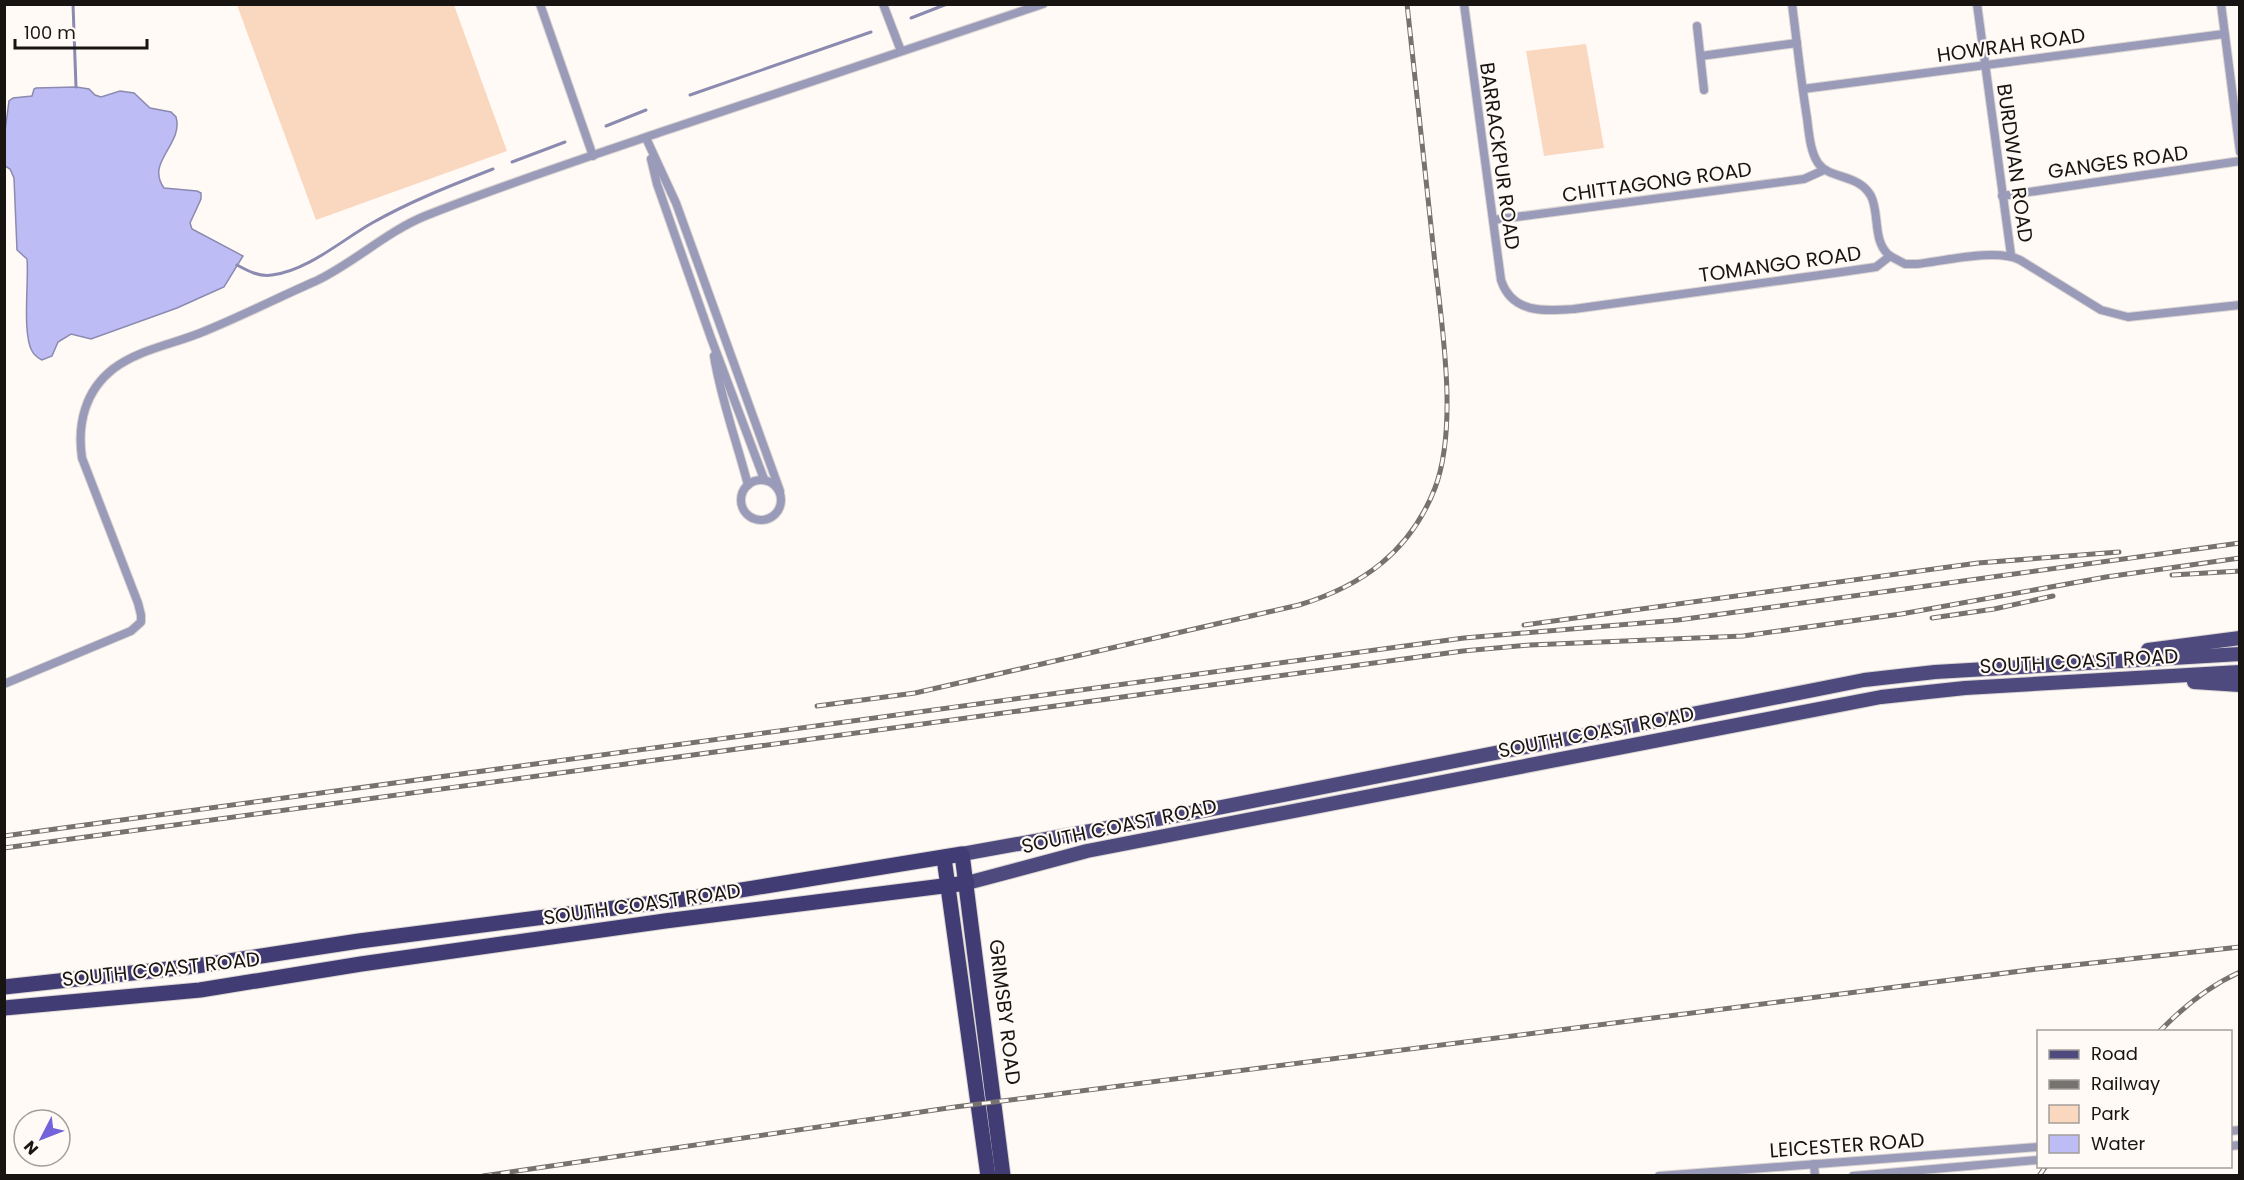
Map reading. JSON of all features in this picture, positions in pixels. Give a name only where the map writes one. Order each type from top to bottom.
[{"type":"highway","name":"SOUTH COAST ROAD","points":[[4,987],[196,966],[359,941],[692,898],[962,854]]},
{"type":"highway","name":"GRIMSBY ROAD","points":[[962,854],[1003,1176]]},
{"type":"highway","name":"GRIMSBY ROAD","points":[[944,858],[988,1176]]},
{"type":"highway","name":"SOUTH COAST ROAD","points":[[4,1008],[200,990],[361,964],[664,921],[967,883]]},
{"type":"highway","points":[[359,941],[361,964]]},
{"type":"highway","points":[[55,980],[58,1002]]},
{"type":"main road","points":[[2114,660],[2137,652],[2240,638]]},
{"type":"main road","name":"SOUTH COAST ROAD","points":[[962,854],[1231,805],[1891,676],[2114,660],[2240,654]]},
{"type":"main road","points":[[2015,667],[2018,686]]},
{"type":"main road","name":"SOUTH COAST ROAD","points":[[967,883],[1087,851],[1783,718],[1820,708],[1965,688],[2240,672]]},
{"type":"main road","points":[[2133,679],[2240,685]]},
{"type":"main road","points":[[1779,697],[1783,718]]},
{"type":"main road","points":[[1566,739],[1569,759]]},
{"type":"main road","points":[[1451,761],[1456,780]]},
{"type":"main road","points":[[1409,770],[1413,789]]},
{"type":"main road","points":[[1337,784],[1341,802]]},
{"type":"main road","points":[[1231,805],[1232,824]]},
{"type":"main road","points":[[1049,839],[1054,860]]},
{"type":"street","points":[[540,4],[593,156]]},
{"type":"street","points":[[883,4],[901,51]]},
{"type":"street","points":[[4,684],[131,631],[141,622],[138,603],[86,468],[79,441],[80,426],[89,397],[113,369],[132,358],[205,332],[327,275],[394,232],[423,217],[645,138],[1043,4]]},
{"type":"street","name":"BARRACKPUR ROAD","points":[[1464,4],[1503,285],[1520,305]]},
{"type":"street","points":[[1792,4],[1812,150],[1824,170],[1854,180],[1866,189],[1872,199],[1880,242],[1890,256]]},
{"type":"street","name":"BURDWAN ROAD","points":[[1977,4],[2011,255]]},
{"type":"street","points":[[2221,4],[2240,152]]},
{"type":"street","points":[[1697,26],[1704,90]]},
{"type":"street","name":"HOWRAH ROAD","points":[[1803,88],[2224,33]]},
{"type":"street","points":[[1701,56],[1797,43]]},
{"type":"street","points":[[645,138],[657,184],[764,480]]},
{"type":"street","points":[[645,138],[676,202],[780,491],[779,510],[769,519],[756,519],[745,512],[742,506],[742,492],[747,485],[757,480],[776,485],[780,491]]},
{"type":"street","name":"GANGES ROAD","points":[[2002,196],[2240,161]]},
{"type":"street","name":"CHITTAGONG ROAD","points":[[1493,220],[1804,179],[1824,170]]},
{"type":"street","name":"TOMANGO ROAD","points":[[1520,305],[1542,311],[1599,306],[1876,267],[1890,256],[1905,264],[1917,264],[1996,254],[2011,255]]},
{"type":"street","points":[[2011,255],[2101,310],[2121,316],[2240,305]]},
{"type":"street","points":[[711,338],[719,387],[739,448],[747,485]]},
{"type":"street","name":"LEICESTER ROAD","points":[[1659,1176],[2037,1147]]},
{"type":"street","name":"LEICESTER ROAD","points":[[1853,1176],[2037,1160]]},
{"type":"street","points":[[1814,1164],[1815,1176]]},
{"type":"green space","points":[[237,5],[454,5],[507,151],[316,220]]},
{"type":"green space","points":[[1586,44],[1604,148],[1544,156],[1526,51]]},
{"type":"water","points":[[36,88],[89,89],[101,97],[120,91],[134,93],[150,108],[171,112],[176,117],[175,136],[162,161],[159,179],[164,188],[201,193],[201,199],[190,223],[192,229],[243,256],[224,287],[177,308],[91,339],[71,334],[58,342],[52,356],[42,360],[32,351],[27,332],[27,259],[17,250],[14,178],[10,169],[5,166],[5,131],[9,101],[13,98],[32,96]]},
{"type":"waterway","points":[[73,4],[76,87]]},
{"type":"waterway","points":[[911,18],[947,4]]},
{"type":"waterway","points":[[690,95],[871,32]]},
{"type":"waterway","points":[[606,126],[646,110]]},
{"type":"waterway","points":[[512,162],[565,142]]},
{"type":"waterway","points":[[237,265],[263,275],[298,268],[387,215],[493,169]]},
{"type":"railway","points":[[817,706],[915,693],[1299,605],[1343,588],[1363,577],[1398,548],[1425,511],[1435,488],[1442,462],[1447,404],[1444,341],[1407,4]]},
{"type":"railway","points":[[4,836],[1464,638],[1678,620],[2240,543]]},
{"type":"railway","points":[[1524,625],[1978,563],[2119,552]]},
{"type":"railway","points":[[4,848],[1463,651],[1530,645],[1743,636],[1901,614],[2106,577],[2240,558]]},
{"type":"railway","points":[[2172,575],[2240,571]]},
{"type":"railway","points":[[1932,618],[1994,609],[2053,596]]},
{"type":"railway","points":[[483,1176],[955,1107],[2037,969],[2240,947]]},
{"type":"railway","points":[[2161,1030],[2196,998],[2240,972]]},
{"type":"railway","points":[[2039,1176],[2045,1168]]}]
